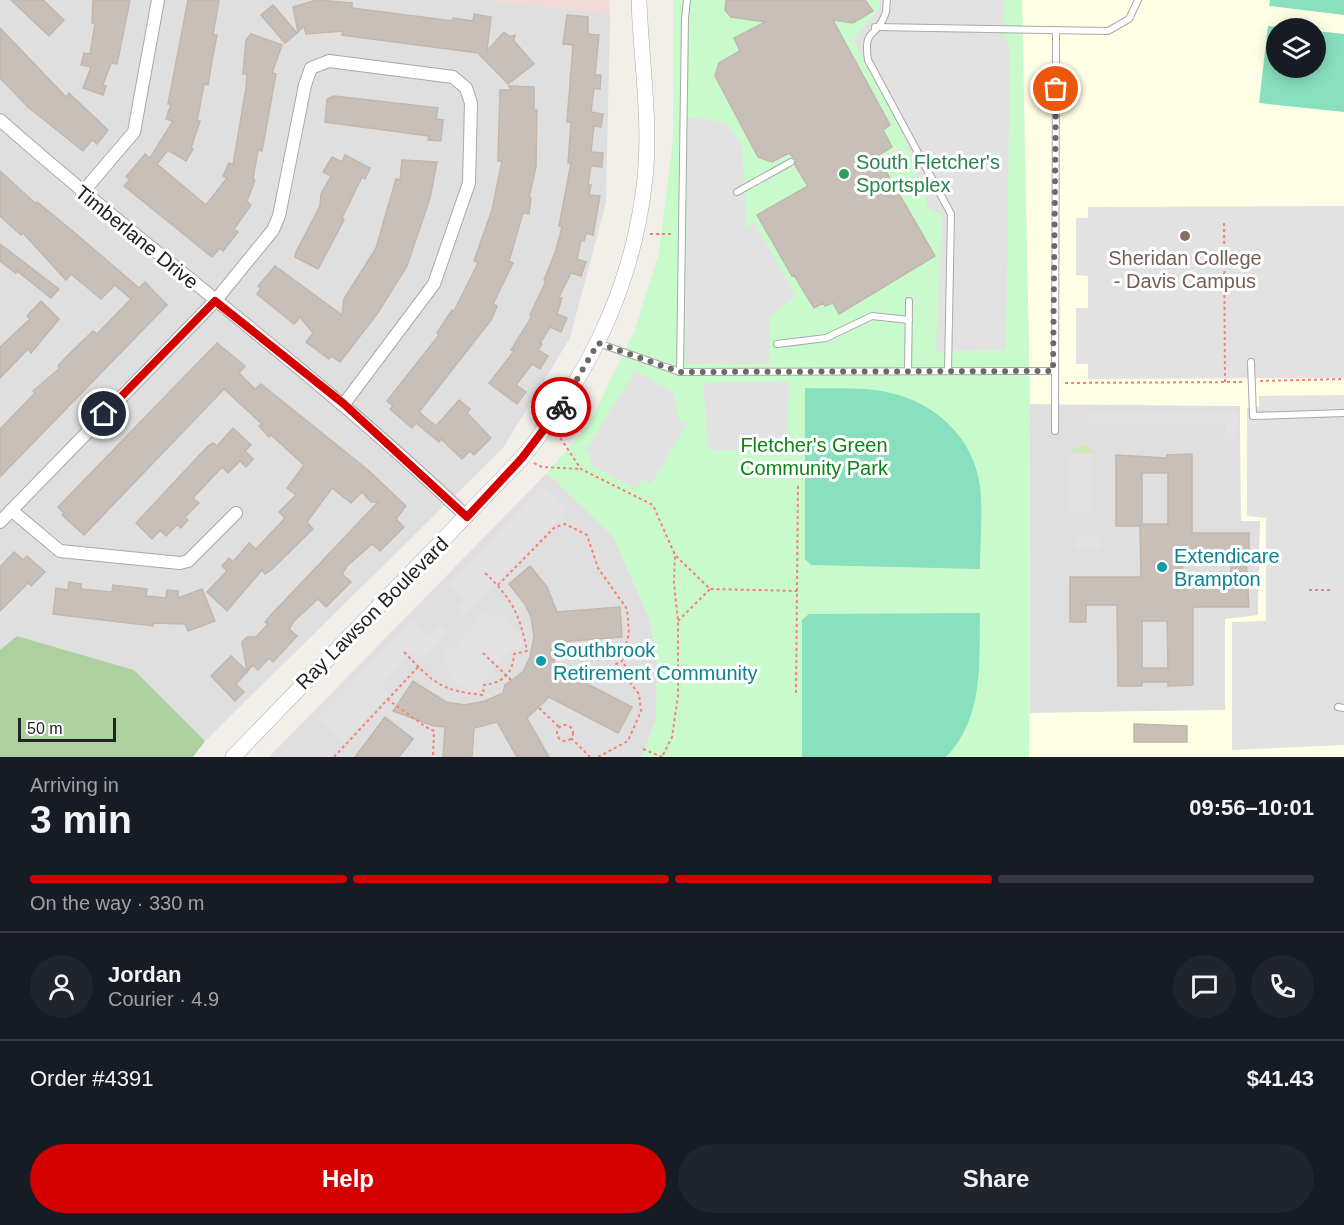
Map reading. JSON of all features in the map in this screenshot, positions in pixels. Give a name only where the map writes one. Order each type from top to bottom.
[{"type":"street","points":[[82,193],[134,132],[158,0]]},
{"type":"street","name":"Ray Lawson Boulevard","points":[[233,757],[522,458],[551,423],[598,343],[626,277],[644,186],[646,120],[639,0]]},
{"type":"street","points":[[0,522],[215,301],[273,230],[279,216],[305,85],[311,68],[329,61],[453,78],[466,88],[471,103],[469,183],[434,284],[344,404]]},
{"type":"street","name":"Timberlane Drive","points":[[0,120],[82,193],[344,404],[467,517]]},
{"type":"street","points":[[11,510],[60,550],[180,563],[188,561],[236,513]]},
{"type":"lane","points":[[680,372],[687,0]]},
{"type":"lane","points":[[887,0],[885,16],[875,27],[866,45],[868,60],[951,214],[948,371]]},
{"type":"lane","points":[[875,27],[1108,31],[1129,20],[1138,0]]},
{"type":"lane","points":[[1055,431],[1053,371],[1056,30]]},
{"type":"lane","points":[[737,192],[790,162]]},
{"type":"lane","points":[[908,371],[909,301]]},
{"type":"lane","points":[[777,344],[826,338],[872,316],[909,320]]},
{"type":"lane","points":[[598,343],[680,372],[1053,371]]},
{"type":"lane","points":[[1251,362],[1253,416],[1344,413]]},
{"type":"path","points":[[1224,223],[1225,382]]},
{"type":"path","points":[[636,234],[683,234]]},
{"type":"path","points":[[1063,382],[1344,379]]},
{"type":"path","points":[[551,423],[581,469]]},
{"type":"path","points":[[522,458],[543,467],[581,469],[653,505],[675,555],[710,589],[797,591]]},
{"type":"path","points":[[796,693],[798,485]]},
{"type":"path","points":[[498,585],[555,527],[565,524],[584,532],[590,538],[598,568],[627,609],[629,633],[622,661],[616,666],[639,694],[641,711],[628,741],[598,757],[590,757],[571,738]]},
{"type":"path","points":[[643,749],[662,757],[672,737],[678,696],[675,555]]},
{"type":"path","points":[[404,652],[435,682],[455,693],[483,695],[484,686],[494,684],[506,676],[513,663],[514,654],[527,651],[525,632],[515,606],[483,571]]},
{"type":"path","points":[[678,621],[710,589]]},
{"type":"path","points":[[1309,590],[1330,590]]},
{"type":"path","points":[[483,653],[511,680]]},
{"type":"path","points":[[621,671],[626,665],[622,661]]},
{"type":"path","points":[[334,757],[418,667]]},
{"type":"path","points":[[387,699],[434,731],[433,757]]},
{"type":"path","points":[[539,708],[559,727],[570,726],[573,731],[571,738]]},
{"type":"path","points":[[559,727],[558,735],[561,740],[571,738]]},
{"type":"shaded area","points":[[0,0],[489,0],[610,14],[606,202],[570,338],[503,448],[205,741],[134,670],[17,636],[0,650]]},
{"type":"shaded area","points":[[489,0],[609,0],[610,14]]},
{"type":"shaded area","points":[[880,0],[1004,0],[1004,38],[1010,47],[1006,350],[936,351],[942,215],[928,207],[904,135],[853,40],[879,9]]},
{"type":"shaded area","name":"Sheridan College - Davis Campus","points":[[1022,0],[1344,0],[1344,757],[1029,757],[1030,713],[1225,710],[1225,619],[1258,615],[1260,521],[1241,521],[1240,406],[1030,404]]},
{"type":"shaded area","points":[[687,117],[727,123],[742,145],[746,227],[755,223],[796,296],[770,316],[770,364],[686,364]]},
{"type":"shaded area","points":[[1344,206],[1344,378],[1088,379],[1088,364],[1076,364],[1076,308],[1088,308],[1088,276],[1076,275],[1076,218],[1088,218],[1088,207]]},
{"type":"shaded area","points":[[635,371],[674,393],[678,419],[687,424],[651,484],[642,479],[636,489],[589,464],[591,455],[585,451]]},
{"type":"shaded area","points":[[789,381],[787,451],[709,450],[703,383]]},
{"type":"shaded area","points":[[1344,395],[1344,745],[1232,750],[1232,622],[1266,621],[1266,518],[1247,516],[1247,408],[1259,407],[1259,396]]},
{"type":"shaded area","points":[[1030,404],[1240,406],[1241,521],[1260,521],[1258,616],[1225,619],[1225,710],[1030,713]]},
{"type":"shaded area","points":[[1087,411],[1238,411],[1237,439],[1225,439],[1226,423],[1089,424]]},
{"type":"shaded area","points":[[1068,453],[1093,453],[1093,512],[1068,512]]},
{"type":"shaded area","points":[[547,473],[613,536],[649,618],[657,654],[656,720],[642,757],[269,757]]},
{"type":"shaded area","points":[[543,485],[568,509],[466,615],[457,607],[464,600],[448,585]]},
{"type":"shaded area","points":[[1101,535],[1100,548],[1076,549],[1075,536]]},
{"type":"shaded area","points":[[474,614],[495,615],[506,620],[521,638],[523,649],[512,650],[481,683],[481,693],[459,686],[451,679],[443,657],[444,646],[455,647],[477,623]]},
{"type":"shaded area","points":[[412,619],[430,636],[440,626],[448,633],[423,660],[414,651],[381,686],[389,694],[343,743],[317,719]]},
{"type":"green space","name":"Fletcher's Green Community Park","points":[[673,0],[1022,0],[1030,404],[1029,757],[642,757],[656,720],[657,654],[649,618],[613,536],[547,473],[589,424],[634,332],[659,253],[673,140]]},
{"type":"green space","points":[[1270,0],[1344,0],[1344,15],[1269,6]]},
{"type":"green space","points":[[1326,32],[1344,34],[1344,112],[1259,103],[1266,43],[1266,78],[1326,78]]},
{"type":"green space","points":[[805,388],[859,389],[891,393],[923,405],[950,426],[970,453],[980,486],[980,569],[811,565],[805,559]]},
{"type":"green space","points":[[1081,445],[1088,446],[1093,453],[1068,453]]},
{"type":"green space","points":[[980,613],[979,671],[973,708],[958,742],[946,757],[802,757],[802,620],[809,614]]},
{"type":"green space","points":[[17,636],[134,670],[205,741],[193,757],[0,757],[0,650]]},
{"type":"building","points":[[11,0],[43,0],[64,20],[49,36]]},
{"type":"building","points":[[93,0],[130,0],[117,64],[111,63],[103,85],[106,86],[103,95],[83,88],[91,67],[81,65],[84,53],[90,54],[95,24],[92,23]]},
{"type":"building","points":[[188,0],[219,0],[213,35],[217,35],[208,85],[204,84],[197,121],[200,121],[191,148],[193,149],[186,161],[168,150],[157,164],[206,205],[227,178],[223,176],[229,163],[233,165],[246,88],[247,74],[243,74],[246,40],[251,34],[282,45],[272,73],[276,74],[262,151],[258,150],[253,179],[255,180],[247,201],[251,205],[234,229],[238,232],[223,251],[220,248],[212,257],[124,186],[130,179],[126,177],[145,154],[150,158],[173,121],[166,119],[171,104],[168,104]]},
{"type":"building","points":[[317,0],[352,3],[352,8],[453,21],[453,18],[473,21],[474,14],[491,17],[487,51],[504,32],[510,37],[515,35],[514,41],[534,64],[508,84],[478,53],[342,35],[343,31],[306,34],[304,26],[298,32],[293,7]]},
{"type":"building","name":"South Fletcher's Sportsplex","points":[[726,0],[865,0],[873,11],[853,23],[833,20],[890,125],[883,130],[892,147],[877,156],[935,256],[839,314],[833,303],[825,306],[823,303],[814,308],[794,275],[792,276],[757,215],[808,186],[795,165],[796,160],[789,153],[772,162],[758,157],[715,76],[719,63],[740,51],[734,38],[765,22],[731,17],[725,10]]},
{"type":"building","points":[[273,5],[297,33],[285,43],[261,15]]},
{"type":"building","points":[[567,15],[588,17],[588,34],[599,35],[595,75],[601,75],[600,89],[594,88],[591,112],[603,114],[601,127],[594,126],[591,152],[603,153],[602,167],[591,166],[588,185],[591,185],[589,195],[600,196],[593,235],[586,233],[584,241],[581,240],[577,259],[586,262],[581,276],[571,273],[559,297],[562,298],[557,314],[567,318],[561,332],[550,327],[540,343],[542,344],[538,350],[548,356],[540,369],[532,364],[516,385],[526,392],[517,404],[489,383],[514,351],[511,350],[532,316],[530,315],[546,281],[544,280],[562,227],[559,226],[571,163],[568,163],[571,122],[567,122],[573,45],[563,44]]},
{"type":"building","points":[[0,28],[66,97],[69,93],[108,130],[97,144],[92,140],[83,151],[28,107],[0,78]]},
{"type":"building","points":[[509,86],[534,87],[534,110],[537,110],[536,167],[529,197],[531,198],[529,214],[523,213],[509,261],[513,263],[493,304],[497,306],[491,320],[419,412],[436,426],[459,400],[470,409],[467,413],[491,438],[474,455],[470,451],[462,459],[441,439],[439,442],[416,423],[412,428],[390,409],[393,406],[387,401],[439,335],[437,333],[452,310],[454,311],[478,263],[474,261],[492,210],[502,161],[498,161],[500,90],[512,90]]},
{"type":"building","points":[[334,96],[438,108],[436,119],[443,120],[441,141],[428,140],[429,136],[325,122],[327,99]]},
{"type":"building","points":[[345,155],[370,168],[365,179],[362,177],[342,218],[344,220],[318,269],[295,257],[296,252],[320,206],[321,194],[331,176],[323,172],[332,157],[342,162]]},
{"type":"building","points":[[402,160],[437,162],[430,198],[407,266],[377,314],[340,362],[331,356],[329,359],[306,342],[313,333],[300,317],[294,324],[257,294],[261,288],[258,286],[275,266],[342,315],[344,299],[376,248],[396,179],[400,180]]},
{"type":"building","points":[[0,171],[36,204],[37,202],[69,228],[139,288],[145,282],[167,305],[0,477],[0,429],[35,393],[33,391],[60,368],[58,366],[68,355],[93,331],[97,334],[131,299],[115,285],[101,299],[71,274],[66,280],[23,233],[21,235],[0,216]]},
{"type":"building","points":[[0,244],[59,289],[51,298],[17,271],[16,273],[0,261]]},
{"type":"building","points":[[41,301],[59,319],[31,353],[28,349],[0,378],[0,347],[30,319],[27,316]]},
{"type":"building","points":[[217,343],[245,366],[239,373],[255,389],[261,384],[368,470],[406,506],[396,519],[404,527],[380,551],[372,544],[347,566],[342,574],[351,582],[326,607],[318,599],[294,621],[289,629],[297,636],[273,662],[269,658],[258,670],[253,665],[236,684],[244,692],[235,701],[211,676],[231,656],[247,671],[242,642],[247,637],[256,637],[268,624],[265,622],[270,616],[378,502],[371,502],[362,492],[351,503],[332,488],[307,522],[313,529],[270,571],[265,574],[262,570],[227,611],[207,592],[227,571],[222,566],[229,558],[233,562],[249,543],[256,549],[285,518],[279,512],[296,495],[287,488],[304,465],[271,435],[269,437],[259,426],[262,424],[224,389],[84,535],[62,515],[64,513],[58,507]]},
{"type":"building","points":[[233,428],[251,445],[245,451],[253,459],[246,467],[240,461],[228,473],[222,467],[193,498],[199,503],[185,517],[188,520],[181,528],[177,525],[166,536],[160,530],[152,539],[136,523],[208,446],[213,443],[217,446]]},
{"type":"building","name":"Extendicare Brampton","points":[[1192,454],[1192,533],[1249,533],[1249,557],[1246,557],[1249,607],[1193,607],[1193,685],[1168,686],[1168,682],[1142,682],[1142,686],[1118,686],[1117,605],[1086,605],[1086,622],[1070,622],[1070,577],[1141,577],[1140,526],[1116,526],[1116,455],[1167,458],[1167,455]],"holes":[[[1142,473],[1168,473],[1168,524],[1142,524]],[[1231,557],[1231,583],[1183,583],[1182,558]],[[1142,621],[1167,621],[1168,668],[1142,668]]]},
{"type":"building","points":[[14,552],[23,560],[27,556],[45,572],[31,586],[28,583],[0,611],[0,567]]},
{"type":"building","name":"Southbrook Retirement Community","points":[[530,566],[547,587],[557,612],[620,607],[622,637],[559,642],[553,666],[632,707],[618,733],[549,697],[527,718],[549,757],[517,757],[497,722],[474,728],[472,757],[443,757],[445,727],[434,726],[393,711],[413,681],[446,702],[465,705],[485,701],[503,693],[505,685],[523,672],[530,657],[534,637],[531,617],[525,604],[509,584]]},
{"type":"building","points":[[69,582],[81,584],[81,589],[112,592],[113,585],[147,589],[146,596],[166,598],[167,590],[178,591],[178,598],[202,589],[215,621],[188,631],[185,624],[153,623],[153,626],[53,614],[56,588],[68,590]]},
{"type":"building","points":[[385,717],[413,739],[399,757],[355,757]]},
{"type":"building","points":[[1134,724],[1187,726],[1187,742],[1134,742]]},
{"type":"way so far","points":[[561,407],[598,343],[680,372],[1053,371],[1056,89]]},
{"type":"place","name":"South Fletcher's Sportsplex","points":[[844,174]]},
{"type":"place","name":"Sheridan College - Davis Campus","points":[[1185,236]]},
{"type":"place","name":"Extendicare Brampton","points":[[1162,567]]},
{"type":"place","name":"Southbrook Retirement Community","points":[[541,661]]},
{"type":"route","points":[[104,414],[215,301],[344,404],[467,517],[522,458],[561,407]]}]
